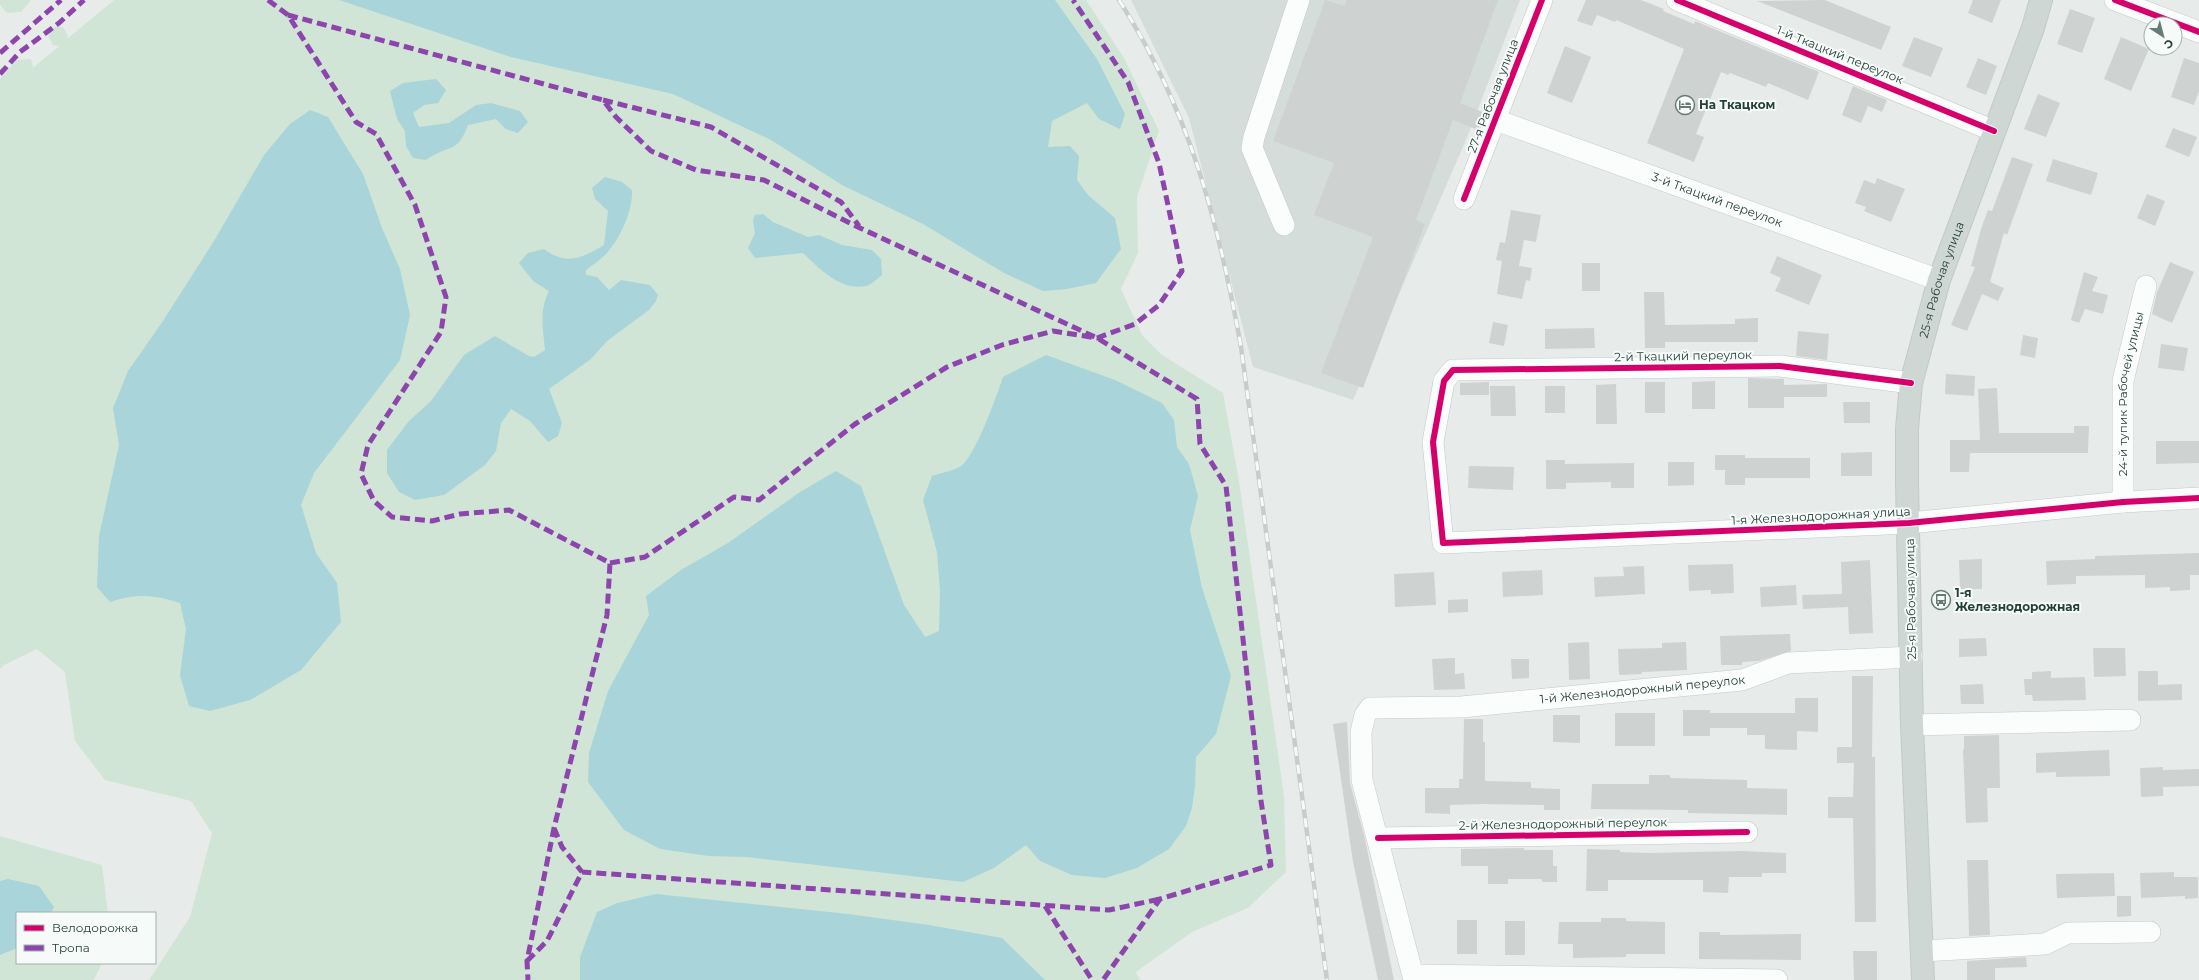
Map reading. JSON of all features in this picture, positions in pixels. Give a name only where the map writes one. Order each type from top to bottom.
[{"type":"main road","name":"25-я Рабочая улица","points":[[1923,980],[1923,951],[1912,725],[1907,429],[1911,383],[1939,280],[2033,28],[2041,0]]},
{"type":"street","points":[[1284,226],[1252,148],[1254,137],[1299,0]]},
{"type":"street","name":"27-я Рабочая улица","points":[[1464,199],[1542,0]]},
{"type":"street","name":"1-й Ткацкий переулок","points":[[1677,0],[1994,131]]},
{"type":"street","points":[[2115,0],[2199,32]]},
{"type":"street","name":"3-й Ткацкий переулок","points":[[1496,120],[1939,280]]},
{"type":"street","name":"24-й тупик Рабочей улицы","points":[[2123,502],[2123,380],[2146,286]]},
{"type":"street","name":"2-й Ткацкий переулок","points":[[1443,543],[1433,442],[1444,381],[1453,370],[1780,366],[1911,383]]},
{"type":"street","name":"1-я Железнодорожная улица","points":[[1443,543],[1909,523],[2123,502],[2199,498]]},
{"type":"street","name":"1-й Железнодорожный переулок","points":[[1378,838],[1362,780],[1361,732],[1365,715],[1370,708],[1461,707],[1742,680],[1788,663],[1912,658]]},
{"type":"street","points":[[1912,725],[2130,720]]},
{"type":"street","name":"2-й Железнодорожный переулок","points":[[1378,838],[1748,832]]},
{"type":"street","points":[[1378,838],[1413,978],[1777,980]]},
{"type":"street","points":[[1923,951],[2045,944],[2068,933],[2150,932]]},
{"type":"shaded area","points":[[1131,0],[1520,0],[1466,140],[1353,400],[1253,367],[1189,118]]},
{"type":"green space","points":[[0,0],[31,0],[21,12],[7,13],[0,5]]},
{"type":"green space","points":[[114,0],[1086,0],[1124,58],[1159,131],[1137,197],[1138,253],[1121,289],[1142,335],[1162,355],[1223,393],[1239,481],[1284,796],[1286,872],[1248,908],[1192,932],[1136,972],[1140,980],[149,980],[190,917],[212,833],[191,801],[105,780],[75,741],[65,672],[37,649],[4,665],[0,669],[0,79],[17,60],[31,59],[33,68],[59,46],[53,45],[48,36],[53,27],[63,27],[68,36],[67,39]]},
{"type":"green space","points":[[0,836],[102,865],[108,912],[16,912],[16,964],[102,964],[94,980],[0,980]]},
{"type":"water","points":[[339,0],[1055,0],[1097,59],[1125,114],[1120,129],[1099,119],[1087,103],[1052,121],[1048,147],[1070,146],[1079,156],[1077,180],[1088,195],[1115,218],[1121,249],[1096,283],[1067,289],[1043,291],[1004,273],[923,224],[842,185],[771,140],[673,94],[511,57]]},
{"type":"water","points":[[436,79],[446,90],[438,103],[424,105],[413,113],[419,127],[449,123],[476,105],[491,103],[520,111],[528,122],[518,133],[506,129],[496,119],[468,125],[460,141],[451,148],[426,160],[413,158],[406,146],[405,131],[397,119],[390,91],[403,83]]},
{"type":"water","points":[[310,110],[328,117],[363,174],[382,228],[400,269],[410,315],[400,360],[314,473],[301,505],[316,553],[337,583],[341,622],[301,670],[250,700],[210,711],[189,706],[180,675],[186,629],[180,603],[162,598],[145,596],[129,597],[110,602],[97,587],[99,536],[119,445],[113,408],[128,371],[161,324],[214,241],[264,155],[290,124]]},
{"type":"water","points":[[605,177],[622,182],[632,190],[632,199],[628,217],[620,234],[610,250],[600,260],[586,270],[586,275],[597,277],[609,290],[621,280],[650,285],[658,295],[656,301],[649,310],[607,341],[591,359],[549,389],[562,423],[558,436],[548,442],[530,421],[511,409],[501,423],[496,451],[485,465],[444,495],[415,500],[399,492],[387,473],[387,450],[409,421],[431,401],[464,355],[495,336],[529,356],[534,357],[545,350],[543,312],[549,291],[533,281],[519,263],[528,253],[544,249],[552,254],[567,259],[588,254],[604,245],[608,211],[595,199],[592,188]]},
{"type":"water","points":[[763,214],[773,222],[808,237],[819,235],[842,245],[872,250],[881,259],[882,275],[874,282],[866,286],[857,287],[839,282],[831,277],[816,266],[803,253],[755,258],[748,248],[755,233],[753,220],[755,215]]},
{"type":"water","points":[[1046,355],[1115,380],[1162,403],[1174,420],[1177,447],[1189,464],[1198,496],[1190,530],[1202,588],[1231,676],[1216,734],[1196,757],[1195,786],[1192,808],[1186,826],[1169,849],[1137,868],[1105,878],[1072,875],[1040,861],[1026,845],[994,868],[963,882],[747,857],[709,856],[660,849],[624,830],[588,782],[589,753],[608,691],[649,615],[646,596],[681,570],[728,543],[800,492],[836,471],[861,486],[904,605],[925,637],[939,631],[940,591],[937,552],[923,500],[932,476],[958,468],[967,460],[979,439],[1003,377]]},
{"type":"water","points":[[8,879],[39,886],[54,907],[52,912],[16,912],[16,948],[0,955],[0,881]]},
{"type":"water","points":[[656,894],[848,914],[929,925],[1002,938],[1045,980],[580,980],[580,957],[597,912],[617,903]]},
{"type":"building","points":[[1325,0],[1345,6],[1346,0],[1498,0],[1460,103],[1485,113],[1478,130],[1453,120],[1416,220],[1425,224],[1363,388],[1321,373],[1373,237],[1314,215],[1334,163],[1273,141]]},
{"type":"building","points":[[1586,0],[1641,0],[1664,9],[1663,11],[1694,24],[1695,21],[1819,72],[1808,100],[1768,83],[1766,87],[1730,73],[1728,75],[1721,72],[1696,134],[1704,137],[1694,162],[1647,143],[1684,49],[1616,20],[1615,22],[1597,15],[1592,26],[1577,21]]},
{"type":"building","points":[[1825,0],[1891,27],[1881,50],[1757,1]]},
{"type":"building","points":[[1973,0],[2001,0],[1992,23],[1968,13]]},
{"type":"building","points":[[2070,9],[2095,18],[2082,53],[2057,44]]},
{"type":"building","points":[[1914,37],[1943,48],[1931,77],[1902,66]]},
{"type":"building","points":[[2121,37],[2143,46],[2143,56],[2146,56],[2131,91],[2104,79]]},
{"type":"building","points":[[1565,46],[1591,57],[1572,103],[1547,93]]},
{"type":"building","points":[[1978,58],[1997,66],[1986,95],[1966,87]]},
{"type":"building","points":[[2184,58],[2199,63],[2199,91],[2194,105],[2171,97]]},
{"type":"building","points":[[1853,86],[1887,100],[1882,112],[1868,106],[1861,123],[1842,115]]},
{"type":"building","points":[[2038,94],[2060,103],[2046,137],[2024,129]]},
{"type":"building","points":[[2173,128],[2197,137],[2189,157],[2165,147]]},
{"type":"building","points":[[2012,157],[2033,164],[2007,235],[2004,233],[1990,282],[2004,288],[1998,301],[1982,294],[1967,331],[1951,325],[1975,267],[1971,266],[1981,229],[1988,210],[1992,211]]},
{"type":"building","points":[[2053,159],[2098,173],[2091,195],[2046,181]]},
{"type":"building","points":[[1877,178],[1905,189],[1891,222],[1864,211],[1866,207],[1855,203],[1864,180],[1875,184]]},
{"type":"building","points":[[2147,194],[2165,201],[2155,226],[2137,218]]},
{"type":"building","points":[[1511,210],[1541,215],[1536,242],[1524,240],[1519,266],[1532,268],[1530,281],[1526,280],[1522,299],[1497,294],[1502,261],[1496,260],[1500,242],[1505,243]]},
{"type":"building","points":[[1777,256],[1822,275],[1809,305],[1775,291],[1781,278],[1770,273]]},
{"type":"building","points":[[2170,262],[2194,272],[2172,323],[2152,314],[2157,292]]},
{"type":"building","points":[[1582,263],[1600,263],[1600,291],[1582,291]]},
{"type":"building","points":[[2084,272],[2098,277],[2092,291],[2108,295],[2103,314],[2085,309],[2079,323],[2071,320]]},
{"type":"building","points":[[1644,292],[1664,292],[1665,325],[1735,324],[1735,319],[1758,318],[1758,342],[1665,342],[1665,348],[1645,348]]},
{"type":"building","points":[[1493,322],[1508,325],[1504,346],[1489,343]]},
{"type":"building","points":[[1594,328],[1595,348],[1545,349],[1545,329]]},
{"type":"building","points":[[1798,331],[1829,334],[1827,360],[1796,356]]},
{"type":"building","points":[[2023,335],[2038,338],[2035,358],[2020,355]]},
{"type":"building","points":[[2161,344],[2188,348],[2184,371],[2158,368]]},
{"type":"building","points":[[1946,374],[1975,376],[1974,396],[1945,394]]},
{"type":"building","points":[[1748,378],[1784,379],[1784,385],[1827,384],[1827,397],[1784,397],[1784,408],[1748,408]]},
{"type":"building","points":[[1715,381],[1715,409],[1692,409],[1692,382]]},
{"type":"building","points":[[1489,382],[1489,395],[1460,395],[1460,383]]},
{"type":"building","points":[[1645,382],[1665,382],[1665,413],[1645,413]]},
{"type":"building","points":[[1616,384],[1617,424],[1596,424],[1596,385]]},
{"type":"building","points":[[1490,386],[1515,386],[1516,416],[1491,416]]},
{"type":"building","points":[[1545,386],[1565,386],[1565,413],[1545,413]]},
{"type":"building","points":[[1997,388],[1999,433],[2074,433],[2074,426],[2089,426],[2088,453],[1970,453],[1969,472],[1950,472],[1950,440],[1980,440],[1978,389]]},
{"type":"building","points":[[1843,402],[1870,402],[1870,423],[1844,423]]},
{"type":"building","points":[[2156,441],[2199,441],[2199,463],[2156,464]]},
{"type":"building","points":[[1872,452],[1872,476],[1841,476],[1841,453]]},
{"type":"building","points":[[1715,455],[1745,455],[1745,458],[1810,458],[1810,478],[1745,478],[1745,485],[1725,485],[1725,470],[1715,470]]},
{"type":"building","points":[[1546,460],[1565,460],[1565,464],[1634,463],[1634,488],[1611,488],[1611,482],[1566,483],[1566,489],[1546,489]]},
{"type":"building","points":[[1668,462],[1694,462],[1694,485],[1668,486]]},
{"type":"building","points":[[1469,466],[1514,467],[1513,490],[1468,488]]},
{"type":"building","points":[[2199,553],[2199,575],[2190,575],[2190,590],[2170,591],[2170,587],[2145,588],[2145,575],[2076,576],[2076,584],[2047,585],[2046,561],[2095,559],[2095,556]]},
{"type":"building","points":[[1982,559],[1982,589],[1960,589],[1959,560]]},
{"type":"building","points":[[1870,560],[1873,633],[1849,634],[1848,607],[1803,609],[1802,595],[1842,594],[1841,562]]},
{"type":"building","points":[[1733,564],[1734,593],[1711,594],[1711,590],[1689,591],[1688,565]]},
{"type":"building","points":[[1644,566],[1645,594],[1595,597],[1594,577],[1624,576],[1623,567]]},
{"type":"building","points":[[1542,570],[1543,595],[1503,597],[1502,572]]},
{"type":"building","points":[[1434,572],[1436,605],[1395,607],[1394,574]]},
{"type":"building","points":[[1796,585],[1797,605],[1761,607],[1760,587]]},
{"type":"building","points":[[1468,599],[1468,612],[1448,613],[1448,600]]},
{"type":"building","points":[[1790,634],[1791,651],[1759,661],[1742,662],[1742,665],[1721,665],[1720,636]]},
{"type":"building","points":[[1986,638],[1987,656],[1959,657],[1959,639]]},
{"type":"building","points":[[1589,642],[1590,679],[1569,680],[1568,643]]},
{"type":"building","points":[[1686,642],[1687,670],[1642,672],[1642,674],[1619,675],[1618,649],[1662,648],[1662,643]]},
{"type":"building","points":[[2093,648],[2125,648],[2126,676],[2094,677]]},
{"type":"building","points":[[1455,658],[1455,674],[1464,673],[1465,689],[1434,690],[1432,659]]},
{"type":"building","points":[[1511,659],[1529,659],[1529,678],[1512,679]]},
{"type":"building","points":[[2051,671],[2051,678],[2085,677],[2086,700],[2033,701],[2032,695],[2025,695],[2024,679],[2032,679],[2032,672]]},
{"type":"building","points":[[2138,671],[2158,671],[2158,685],[2182,684],[2182,700],[2138,701]]},
{"type":"building","points":[[1852,676],[1873,676],[1872,757],[1875,757],[1876,922],[1855,922],[1853,818],[1828,818],[1828,797],[1853,797],[1854,763],[1837,763],[1837,747],[1852,747]]},
{"type":"building","points":[[1983,684],[1984,704],[1961,704],[1960,685]]},
{"type":"building","points":[[1795,698],[1818,698],[1818,732],[1797,731],[1797,750],[1765,749],[1765,735],[1747,735],[1747,728],[1710,728],[1710,736],[1683,736],[1683,710],[1710,710],[1710,713],[1795,713]]},
{"type":"building","points":[[1615,713],[1655,713],[1655,746],[1615,746]]},
{"type":"building","points":[[1553,715],[1580,715],[1580,743],[1553,742]]},
{"type":"building","points":[[1464,719],[1483,719],[1483,742],[1485,742],[1485,781],[1531,782],[1531,788],[1560,789],[1560,810],[1544,810],[1544,805],[1481,804],[1450,805],[1450,814],[1425,813],[1425,788],[1459,788],[1459,779],[1463,779]]},
{"type":"building","points":[[1347,722],[1350,783],[1365,839],[1394,980],[1378,980],[1353,862],[1333,724]]},
{"type":"building","points":[[1999,735],[2000,788],[1987,788],[1988,822],[1966,823],[1963,750],[1964,736]]},
{"type":"building","points":[[2109,750],[2110,776],[2056,777],[2056,772],[2036,773],[2036,753]]},
{"type":"building","points":[[2163,767],[2163,770],[2199,769],[2199,786],[2163,787],[2163,796],[2141,797],[2140,768]]},
{"type":"building","points":[[1649,775],[1670,775],[1670,778],[1747,780],[1747,788],[1787,789],[1787,815],[1688,813],[1688,810],[1591,809],[1592,784],[1649,784]]},
{"type":"building","points":[[1524,848],[1524,850],[1553,850],[1553,866],[1557,866],[1557,882],[1542,882],[1542,879],[1508,879],[1508,884],[1488,884],[1488,866],[1461,866],[1461,849]]},
{"type":"building","points":[[1587,849],[1649,853],[1741,851],[1786,853],[1786,873],[1762,873],[1762,877],[1729,877],[1728,893],[1703,892],[1703,880],[1608,880],[1608,891],[1586,891]]},
{"type":"building","points":[[1967,860],[1988,860],[1990,935],[1969,936]]},
{"type":"building","points":[[2174,872],[2174,877],[2198,877],[2198,898],[2185,899],[2185,896],[2141,898],[2140,873]]},
{"type":"building","points":[[2114,873],[2115,896],[2057,898],[2056,874]]},
{"type":"building","points":[[2117,896],[2131,896],[2131,916],[2117,917]]},
{"type":"building","points":[[1601,918],[1626,918],[1626,921],[1665,922],[1665,954],[1626,954],[1626,957],[1573,958],[1573,944],[1558,944],[1559,922],[1601,922]]},
{"type":"building","points":[[1457,920],[1477,920],[1477,954],[1457,954]]},
{"type":"building","points":[[1505,921],[1525,921],[1525,955],[1505,955]]},
{"type":"building","points":[[1699,932],[1720,932],[1720,935],[1801,934],[1801,960],[1699,959]]},
{"type":"building","points":[[1853,951],[1877,951],[1877,980],[1854,980]]},
{"type":"building","points":[[2026,957],[2027,967],[1995,968],[1995,980],[1967,980],[1967,961]]},
{"type":"railway","points":[[1119,0],[1144,42],[1165,83],[1183,125],[1211,211],[1232,300],[1241,347],[1327,980]]},
{"type":"marked path","points":[[0,53],[61,0]]},
{"type":"marked path","points":[[0,74],[20,52],[59,23],[84,0]]},
{"type":"marked path","points":[[268,0],[288,15],[356,122],[376,134],[415,205],[446,297],[441,332],[368,445],[361,474],[374,501],[392,517],[432,521],[460,514],[509,510],[610,563],[607,615],[554,828],[527,961],[528,980]]},
{"type":"marked path","points":[[610,563],[645,557],[734,497],[759,500],[855,424],[947,367],[1002,345],[1053,331],[1097,338],[1135,324],[1159,305],[1182,271],[1159,163],[1128,82],[1073,0]]},
{"type":"marked path","points":[[288,15],[603,100],[616,117],[651,151],[696,170],[764,180],[860,228],[1097,338],[1197,399],[1200,444],[1226,486],[1261,801],[1271,865],[1160,899],[1103,980]]},
{"type":"marked path","points":[[603,100],[711,127],[841,202],[859,226]]},
{"type":"marked path","points":[[554,828],[562,847],[582,872]]},
{"type":"marked path","points":[[527,961],[547,941],[582,872],[1109,910],[1160,899]]},
{"type":"marked path","points":[[1045,906],[1092,980]]},
{"type":"cycle path","points":[[1464,199],[1542,0]]},
{"type":"cycle path","points":[[1677,0],[1994,131]]},
{"type":"cycle path","points":[[2115,0],[2199,32]]},
{"type":"cycle path","points":[[1911,383],[1780,366],[1453,370],[1444,381],[1433,442],[1443,543],[1909,523],[2123,502],[2199,498]]},
{"type":"cycle path","points":[[1378,838],[1747,832]]},
{"type":"place","name":"На Ткацком","points":[[1685,105]]},
{"type":"place","name":"1-я Железнодорожная","points":[[1941,600]]}]
